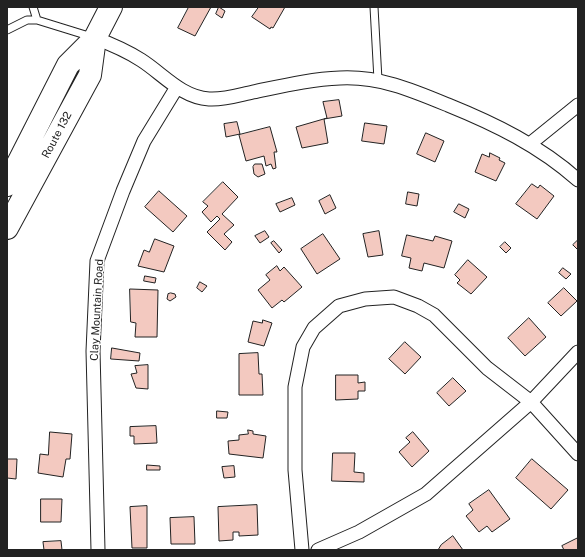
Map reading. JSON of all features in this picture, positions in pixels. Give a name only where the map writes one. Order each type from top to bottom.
[{"type":"highway","name":"Route 132","points":[[7,184],[68,65],[95,38],[111,7]]},
{"type":"highway","name":"Route 132","points":[[7,228],[90,75],[95,38]]},
{"type":"street","points":[[95,38],[116,46],[142,60],[177,87],[201,98],[222,99],[291,84],[333,78],[378,80],[402,86],[490,122],[531,144],[578,180]]},
{"type":"street","name":"Clay Mountain Road","points":[[98,550],[94,351],[98,261],[123,191],[144,141],[177,87]]},
{"type":"street","points":[[531,144],[578,105]]},
{"type":"street","points":[[302,550],[295,470],[295,387],[303,347],[314,328],[339,306],[365,299],[394,297],[418,306],[434,315],[487,368],[531,402],[578,454]]},
{"type":"street","points":[[318,550],[359,532],[426,494],[531,402],[578,352]]},
{"type":"lane","points":[[33,7],[37,20]]},
{"type":"lane","points":[[374,7],[378,80]]},
{"type":"lane","points":[[7,30],[28,20],[37,20],[95,38]]},
{"type":"building","points":[[189,7],[211,7],[195,36],[178,28]]},
{"type":"building","points":[[219,7],[225,11],[222,18],[216,14]]},
{"type":"building","points":[[259,7],[285,7],[273,28],[271,27],[270,29],[252,17]]},
{"type":"building","points":[[339,100],[342,116],[324,119],[328,143],[302,148],[296,127],[327,118],[323,102]]},
{"type":"building","points":[[237,122],[240,134],[226,137],[224,124]]},
{"type":"building","points":[[365,123],[387,126],[384,144],[362,141]]},
{"type":"building","points":[[270,127],[277,152],[274,152],[276,168],[273,169],[271,164],[266,166],[264,156],[246,161],[239,135]]},
{"type":"building","points":[[426,133],[444,141],[435,162],[417,154]]},
{"type":"building","points":[[490,153],[500,158],[499,160],[505,163],[496,181],[475,172],[482,154],[489,157]]},
{"type":"building","points":[[255,164],[262,164],[265,174],[258,177],[254,174],[253,167]]},
{"type":"building","points":[[223,182],[238,197],[222,214],[234,225],[224,234],[232,242],[225,250],[207,232],[220,219],[217,216],[211,222],[202,212],[208,206],[203,202]]},
{"type":"building","points":[[532,184],[538,188],[540,185],[554,196],[537,219],[516,204]]},
{"type":"building","points":[[159,191],[187,216],[173,232],[145,207]]},
{"type":"building","points":[[408,192],[419,194],[417,206],[406,204]]},
{"type":"building","points":[[330,195],[336,208],[325,214],[319,201]]},
{"type":"building","points":[[292,198],[295,205],[280,212],[276,204]]},
{"type":"building","points":[[459,204],[469,209],[465,218],[454,212]]},
{"type":"building","points":[[265,231],[269,237],[260,243],[255,236]]},
{"type":"building","points":[[379,231],[383,255],[368,257],[363,234]]},
{"type":"building","points":[[323,234],[340,259],[317,274],[301,249]]},
{"type":"building","points":[[407,235],[433,241],[435,236],[452,241],[444,268],[424,263],[422,271],[409,268],[411,258],[402,256]]},
{"type":"building","points":[[155,239],[174,246],[164,272],[138,266],[144,250],[149,252]]},
{"type":"building","points":[[578,240],[578,250],[573,245]]},
{"type":"building","points":[[274,241],[282,250],[279,253],[271,243]]},
{"type":"building","points":[[505,242],[511,248],[506,253],[500,247]]},
{"type":"building","points":[[468,260],[487,277],[471,294],[457,283],[460,280],[455,275]]},
{"type":"building","points":[[277,266],[280,271],[284,267],[302,287],[284,302],[282,300],[272,308],[258,290],[270,280],[266,275]]},
{"type":"building","points":[[563,268],[571,274],[566,279],[559,273]]},
{"type":"building","points":[[145,276],[156,278],[155,283],[144,281]]},
{"type":"building","points":[[200,282],[207,286],[202,292],[197,288]]},
{"type":"building","points":[[564,288],[577,301],[561,316],[548,303]]},
{"type":"building","points":[[130,289],[158,290],[157,337],[135,337],[136,323],[131,322]]},
{"type":"building","points":[[168,294],[175,294],[176,297],[170,301],[167,299]]},
{"type":"building","points":[[529,318],[546,337],[525,356],[508,338]]},
{"type":"building","points":[[263,320],[272,323],[264,346],[248,342],[253,321],[262,323]]},
{"type":"building","points":[[405,342],[421,357],[405,374],[389,359]]},
{"type":"building","points":[[112,348],[140,353],[139,361],[111,359]]},
{"type":"building","points":[[258,353],[259,374],[262,374],[263,395],[239,395],[239,354]]},
{"type":"building","points":[[148,365],[148,389],[136,388],[131,374],[137,373],[135,366]]},
{"type":"building","points":[[336,375],[358,375],[358,383],[365,382],[365,391],[358,391],[358,399],[336,400]]},
{"type":"building","points":[[453,378],[466,391],[449,406],[437,393]]},
{"type":"building","points":[[217,411],[228,412],[227,418],[217,418]]},
{"type":"building","points":[[156,426],[157,443],[134,444],[134,436],[130,436],[130,427]]},
{"type":"building","points":[[248,430],[253,431],[253,434],[266,436],[263,458],[229,454],[228,441],[239,440],[239,435],[248,434]]},
{"type":"building","points":[[50,432],[72,434],[70,459],[66,459],[63,477],[38,473],[40,454],[48,455]]},
{"type":"building","points":[[413,432],[429,451],[412,467],[399,452],[410,442],[406,438]]},
{"type":"building","points":[[333,453],[355,453],[354,472],[364,473],[364,482],[332,481]]},
{"type":"building","points":[[7,459],[17,459],[16,479],[7,478]]},
{"type":"building","points":[[532,459],[568,490],[551,509],[516,478]]},
{"type":"building","points":[[147,465],[160,466],[160,470],[147,470]]},
{"type":"building","points":[[234,466],[235,477],[224,478],[222,467]]},
{"type":"building","points":[[489,490],[510,519],[492,532],[487,526],[479,532],[466,516],[473,510],[469,504]]},
{"type":"building","points":[[41,499],[62,499],[61,522],[41,522]]},
{"type":"building","points":[[257,505],[258,535],[239,536],[239,532],[233,532],[233,540],[219,541],[218,507]]},
{"type":"building","points":[[147,506],[147,548],[132,548],[130,507]]},
{"type":"building","points":[[194,517],[195,544],[171,544],[170,518]]},
{"type":"building","points":[[453,536],[463,550],[438,550],[441,545]]},
{"type":"building","points":[[578,538],[578,550],[564,550],[562,546]]},
{"type":"building","points":[[61,541],[62,550],[44,550],[43,542]]}]
